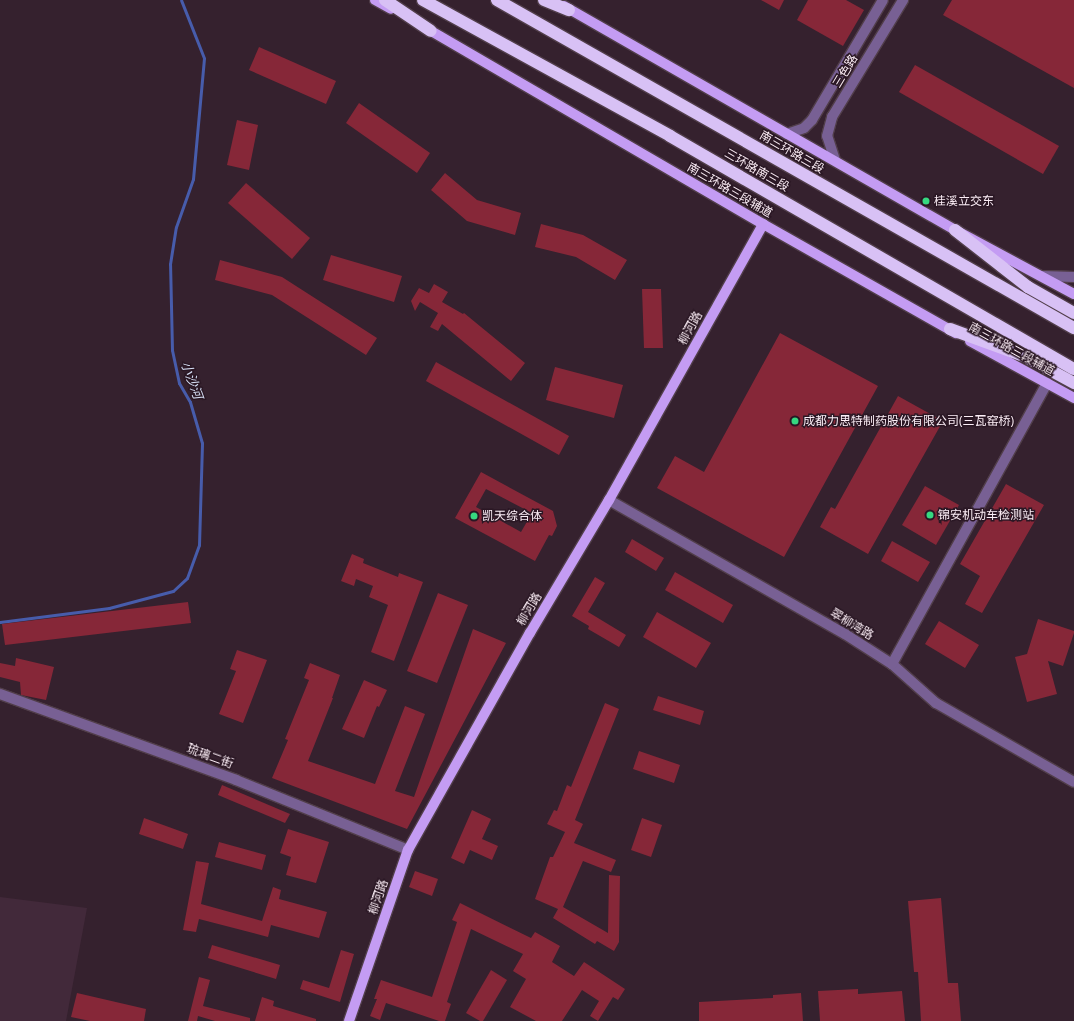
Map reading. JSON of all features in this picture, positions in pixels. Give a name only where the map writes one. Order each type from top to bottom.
[{"type":"highway","points":[[385,0],[431,31]]},
{"type":"highway","name":"三环路南三段","points":[[423,0],[670,136],[1074,369]]},
{"type":"highway","name":"南三环路三段","points":[[497,0],[1074,328]]},
{"type":"highway","points":[[544,0],[569,10]]},
{"type":"highway","points":[[956,230],[1028,287],[1074,313]]},
{"type":"highway","points":[[950,329],[1026,356],[1074,383]]},
{"type":"main road","name":"南三环路三段辅道","points":[[375,0],[763,224],[1074,398]]},
{"type":"main road","points":[[552,0],[956,230],[1074,294]]},
{"type":"main road","name":"柳河路","points":[[350,1021],[408,850],[530,633],[610,500],[763,224]]},
{"type":"street","name":"三色路","points":[[787,134],[804,128],[815,115],[884,0]]},
{"type":"street","name":"三色路","points":[[835,160],[827,136],[832,117],[903,0]]},
{"type":"street","points":[[1042,276],[1074,277]]},
{"type":"street","points":[[892,664],[1047,383]]},
{"type":"street","name":"翠柳湾路","points":[[610,500],[845,634],[892,664],[936,703],[1074,782]]},
{"type":"street","name":"琉璃二街","points":[[0,694],[236,780],[408,850]]},
{"type":"shaded area","points":[[0,897],[87,908],[66,1021],[0,1021]]},
{"type":"building","points":[[761,0],[784,0],[779,10]]},
{"type":"building","points":[[808,0],[846,0],[864,10],[843,46],[797,20]]},
{"type":"building","points":[[952,0],[1074,0],[1074,88],[943,15]]},
{"type":"building","points":[[259,47],[336,81],[326,104],[249,70]]},
{"type":"building","points":[[915,65],[1059,146],[1043,174],[899,92]]},
{"type":"building","points":[[359,103],[430,153],[417,173],[346,123]]},
{"type":"building","points":[[237,120],[258,125],[249,170],[227,165]]},
{"type":"building","points":[[445,173],[477,200],[521,213],[515,235],[467,221],[431,190]]},
{"type":"building","points":[[246,183],[310,238],[292,259],[228,203]]},
{"type":"building","points":[[541,224],[583,235],[627,260],[615,280],[576,257],[535,247]]},
{"type":"building","points":[[331,255],[402,276],[394,302],[323,280]]},
{"type":"building","points":[[220,260],[282,277],[377,338],[366,355],[272,295],[215,280]]},
{"type":"building","points":[[434,284],[448,292],[442,302],[463,314],[464,313],[525,363],[511,381],[442,324],[438,331],[430,327],[438,313],[420,302],[415,311],[411,301],[419,288],[429,293]]},
{"type":"building","points":[[642,289],[661,289],[663,348],[644,348]]},
{"type":"building","name":"成都力思特制药股份有限公司(三瓦窑桥)","points":[[780,333],[878,386],[784,557],[657,488],[675,456],[704,472]]},
{"type":"building","points":[[436,362],[569,436],[559,455],[426,381]]},
{"type":"building","points":[[555,367],[623,385],[614,418],[546,400]]},
{"type":"building","points":[[898,396],[943,421],[868,554],[820,527],[831,507],[835,509]]},
{"type":"building","name":"凯天综合体","points":[[481,472],[553,511],[557,526],[552,536],[549,535],[535,561],[455,518]],"holes":[[[486,489],[532,513],[521,532],[476,507]]]},
{"type":"building","points":[[1006,484],[1044,505],[982,613],[965,604],[980,576],[960,564]]},
{"type":"building","name":"锦安机动车检测站","points":[[925,486],[959,505],[936,545],[902,525]]},
{"type":"building","points":[[632,539],[664,558],[656,571],[625,552]]},
{"type":"building","points":[[892,541],[930,562],[918,582],[881,561]]},
{"type":"building","points":[[352,554],[364,559],[363,563],[398,577],[399,573],[423,582],[394,661],[371,652],[388,605],[369,597],[373,586],[356,579],[354,586],[341,581]]},
{"type":"building","points":[[675,572],[733,605],[723,623],[665,590]]},
{"type":"building","points":[[595,577],[605,583],[588,612],[626,635],[619,647],[588,629],[589,626],[572,616]]},
{"type":"building","points":[[438,593],[468,605],[437,683],[407,671]]},
{"type":"building","points":[[188,602],[191,623],[5,645],[2,624]]},
{"type":"building","points":[[657,612],[711,643],[696,668],[643,637]]},
{"type":"building","points":[[1038,619],[1074,631],[1074,633],[1063,666],[1048,661],[1057,694],[1027,702],[1015,657],[1027,654]]},
{"type":"building","points":[[939,621],[979,645],[965,668],[925,644]]},
{"type":"building","points":[[473,629],[506,643],[407,829],[272,778],[288,740],[285,739],[309,680],[304,678],[310,663],[340,675],[333,698],[308,761],[375,784],[405,706],[425,714],[395,791],[414,797]]},
{"type":"building","points":[[237,650],[267,660],[243,723],[219,714],[236,671],[230,669]]},
{"type":"building","points":[[16,658],[54,667],[46,700],[21,695],[20,682],[0,677],[0,663],[15,666]]},
{"type":"building","points":[[364,680],[387,690],[379,707],[377,706],[364,738],[342,729]]},
{"type":"building","points":[[658,696],[704,711],[700,725],[653,710]]},
{"type":"building","points":[[605,703],[619,709],[575,820],[583,824],[574,843],[616,860],[611,872],[583,861],[563,907],[608,933],[609,875],[620,876],[619,942],[614,951],[597,941],[595,944],[553,918],[558,909],[535,899],[550,857],[553,857],[565,832],[547,824],[554,810],[557,811],[567,785],[571,787]]},
{"type":"building","points":[[639,751],[680,765],[674,783],[633,769]]},
{"type":"building","points":[[222,785],[290,814],[285,823],[218,795]]},
{"type":"building","points":[[472,810],[491,819],[482,839],[498,846],[492,860],[470,850],[464,864],[451,858]]},
{"type":"building","points":[[144,818],[188,834],[183,849],[139,834]]},
{"type":"building","points":[[642,818],[662,825],[651,857],[631,850]]},
{"type":"building","points":[[288,829],[329,842],[316,883],[286,875],[291,857],[280,853]]},
{"type":"building","points":[[219,842],[266,855],[262,870],[215,857]]},
{"type":"building","points":[[196,861],[209,863],[201,904],[262,921],[273,887],[281,890],[279,899],[327,912],[319,938],[271,925],[268,937],[199,919],[196,932],[183,930]]},
{"type":"building","points":[[415,871],[438,879],[432,896],[409,887]]},
{"type":"building","points":[[941,898],[948,983],[958,983],[961,1021],[921,1021],[918,972],[914,972],[908,901]]},
{"type":"building","points":[[460,903],[531,938],[535,932],[560,946],[552,962],[574,976],[584,962],[625,989],[618,1000],[613,997],[598,1021],[590,1016],[599,1001],[582,990],[562,1021],[536,1021],[510,1007],[526,979],[513,971],[523,954],[471,929],[447,1002],[451,1004],[445,1021],[439,1021],[386,1003],[380,1020],[370,1016],[377,999],[374,999],[381,980],[432,997],[457,922],[452,920]]},
{"type":"building","points":[[212,945],[280,965],[276,979],[208,958]]},
{"type":"building","points":[[341,950],[354,954],[340,1002],[300,989],[303,980],[329,988]]},
{"type":"building","points":[[491,970],[507,980],[483,1021],[480,1021],[466,1013]]},
{"type":"building","points":[[199,977],[210,980],[203,1006],[250,1018],[250,1021],[215,1021],[198,1016],[197,1021],[188,1021]]},
{"type":"building","points":[[858,989],[858,994],[902,991],[905,1021],[820,1021],[818,991]]},
{"type":"building","points":[[77,993],[146,1009],[144,1021],[90,1021],[71,1017]]},
{"type":"building","points":[[801,993],[803,1021],[699,1021],[699,1002],[773,998],[773,995]]},
{"type":"building","points":[[262,997],[274,1001],[273,1006],[316,1019],[316,1021],[255,1021]]},
{"type":"waterway","name":"小沙河","points":[[0,622],[109,608],[173,591],[187,578],[199,545],[202,443],[190,402],[179,383],[172,350],[170,264],[176,227],[193,179],[204,58],[181,0]]},
{"type":"place","name":"桂溪立交东","points":[[926,201]]},
{"type":"place","name":"成都力思特制药股份有限公司(三瓦窑桥)","points":[[795,421]]},
{"type":"place","name":"锦安机动车检测站","points":[[930,515]]},
{"type":"place","name":"凯天综合体","points":[[474,516]]}]
